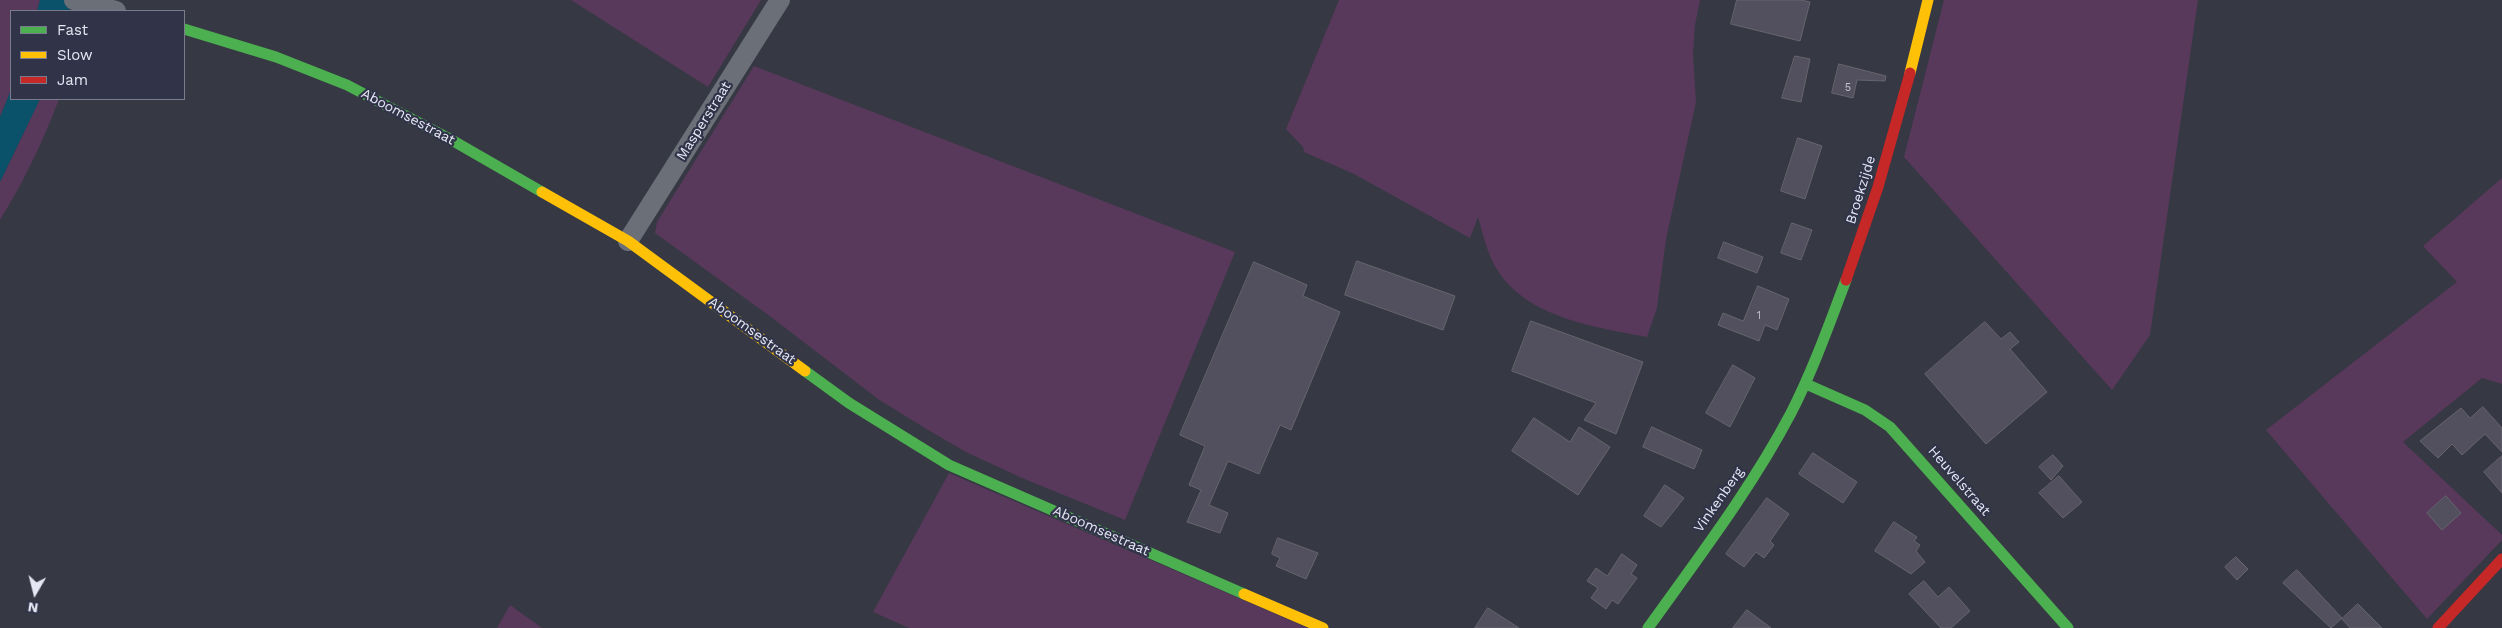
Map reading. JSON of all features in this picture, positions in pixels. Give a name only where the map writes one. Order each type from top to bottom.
[{"type":"street","name":"Masperstraat","points":[[628,241],[780,0]]},
{"type":"street","name":"Broekzijde","points":[[1806,384],[1854,260],[1874,198],[1905,98],[1928,0]]},
{"type":"street","points":[[82,2],[112,10]]},
{"type":"street","name":"Aboomsestraat","points":[[185,29],[276,57],[347,85],[450,139],[628,241],[849,403],[949,465],[1323,628]]},
{"type":"street","name":"Vinkenberg","points":[[1648,628],[1766,457],[1806,384]]},
{"type":"street","name":"Heuvelstraat","points":[[1806,384],[1865,410],[1890,427],[2068,628]]},
{"type":"street","points":[[2438,628],[2502,559]]},
{"type":"shaded area","points":[[0,0],[40,0],[37,10],[10,10],[10,92],[0,117]]},
{"type":"shaded area","points":[[571,0],[761,0],[708,87]]},
{"type":"shaded area","points":[[1339,0],[1700,0],[1695,25],[1693,54],[1696,102],[1666,239],[1657,308],[1647,337],[1563,318],[1525,298],[1509,285],[1496,268],[1488,250],[1478,217],[1470,238],[1354,174],[1304,152],[1303,147],[1286,129]]},
{"type":"shaded area","points":[[1944,0],[2198,0],[2150,335],[2112,390],[1904,157]]},
{"type":"shaded area","points":[[754,66],[1235,252],[1125,520],[1022,478],[966,452],[928,430],[878,399],[771,317],[655,233],[657,222]]},
{"type":"shaded area","points":[[40,100],[59,100],[32,161],[0,220],[0,182]]},
{"type":"shaded area","points":[[2502,178],[2502,384],[2482,378],[2403,442],[2502,535],[2502,540],[2427,619],[2266,430],[2457,282],[2423,246]]},
{"type":"shaded area","points":[[949,473],[1308,628],[909,628],[873,612]]},
{"type":"shaded area","points":[[510,605],[542,628],[497,628]]},
{"type":"water","points":[[40,0],[72,0],[69,10],[37,10]]},
{"type":"water","points":[[10,92],[10,100],[40,100],[0,182],[0,117]]},
{"type":"building","points":[[1737,0],[1801,0],[1810,2],[1800,41],[1731,24]]},
{"type":"building","points":[[1795,56],[1810,59],[1801,102],[1782,98]]},
{"type":"building","points":[[1839,64],[1886,76],[1885,81],[1857,80],[1853,98],[1832,93]]},
{"type":"building","points":[[1798,138],[1822,146],[1805,199],[1781,191]]},
{"type":"building","points":[[1792,223],[1812,230],[1801,260],[1781,253]]},
{"type":"building","points":[[1724,242],[1763,257],[1757,273],[1718,258]]},
{"type":"building","points":[[1357,261],[1455,296],[1443,330],[1345,295]]},
{"type":"building","points":[[1254,262],[1307,285],[1303,296],[1340,312],[1291,430],[1280,425],[1259,474],[1228,461],[1209,505],[1228,513],[1220,533],[1187,522],[1201,490],[1189,485],[1205,446],[1180,435]]},
{"type":"building","points":[[1758,286],[1789,299],[1777,330],[1765,325],[1759,341],[1718,325],[1723,313],[1743,321]]},
{"type":"building","points":[[1531,321],[1643,362],[1616,434],[1584,420],[1596,403],[1512,371]]},
{"type":"building","points":[[1985,322],[2001,339],[2010,332],[2019,342],[2010,349],[2047,392],[1986,444],[1925,374]]},
{"type":"building","points":[[1733,365],[1755,378],[1730,427],[1706,413]]},
{"type":"building","points":[[2483,407],[2502,428],[2502,452],[2485,434],[2462,455],[2452,444],[2438,458],[2420,441],[2461,408],[2470,418]]},
{"type":"building","points":[[1534,418],[1570,442],[1579,427],[1610,447],[1578,495],[1512,451]]},
{"type":"building","points":[[1652,427],[1702,450],[1694,469],[1643,447]]},
{"type":"building","points":[[1813,453],[1857,482],[1843,503],[1799,474]]},
{"type":"building","points":[[2053,455],[2063,466],[2051,480],[2039,467]]},
{"type":"building","points":[[2502,456],[2502,493],[2484,472]]},
{"type":"building","points":[[2059,476],[2082,502],[2063,518],[2039,493]]},
{"type":"building","points":[[1665,485],[1684,498],[1661,527],[1644,516]]},
{"type":"building","points":[[2446,496],[2461,513],[2442,530],[2427,513]]},
{"type":"building","points":[[1767,498],[1789,514],[1770,541],[1774,545],[1764,558],[1756,552],[1744,567],[1726,554]]},
{"type":"building","points":[[1894,522],[1917,537],[1914,541],[1920,545],[1916,551],[1925,562],[1911,574],[1875,551]]},
{"type":"building","points":[[1278,538],[1318,553],[1306,579],[1276,566],[1280,558],[1272,554]]},
{"type":"building","points":[[1622,554],[1637,565],[1631,574],[1637,578],[1618,604],[1612,600],[1606,609],[1591,598],[1598,588],[1587,581],[1596,568],[1607,576]]},
{"type":"building","points":[[2236,557],[2248,569],[2237,580],[2225,567]]},
{"type":"building","points":[[2297,570],[2342,618],[2331,628],[2283,583]]},
{"type":"building","points":[[1924,581],[1938,597],[1949,587],[1970,611],[1951,628],[1941,628],[1909,594]]},
{"type":"building","points":[[2358,604],[2382,628],[2350,628],[2342,619]]},
{"type":"building","points":[[1488,608],[1519,628],[1475,628]]},
{"type":"building","points":[[1747,610],[1771,628],[1733,628]]},
{"type":"traffic: fast","points":[[185,29],[276,57],[347,85],[450,139],[542,192]]},
{"type":"traffic: fast","points":[[1648,628],[1759,469],[1791,413],[1820,347],[1846,280]]},
{"type":"traffic: fast","points":[[805,371],[849,403],[949,465],[1244,594]]},
{"type":"traffic: fast","points":[[1806,384],[1865,410],[1890,427],[2068,628]]},
{"type":"traffic: slow","points":[[1910,73],[1928,0]]},
{"type":"traffic: slow","points":[[542,192],[628,241],[805,371]]},
{"type":"traffic: slow","points":[[1244,594],[1323,628]]},
{"type":"traffic: jam","points":[[1846,280],[1878,187],[1910,73]]},
{"type":"traffic: jam","points":[[2438,628],[2502,559]]}]
